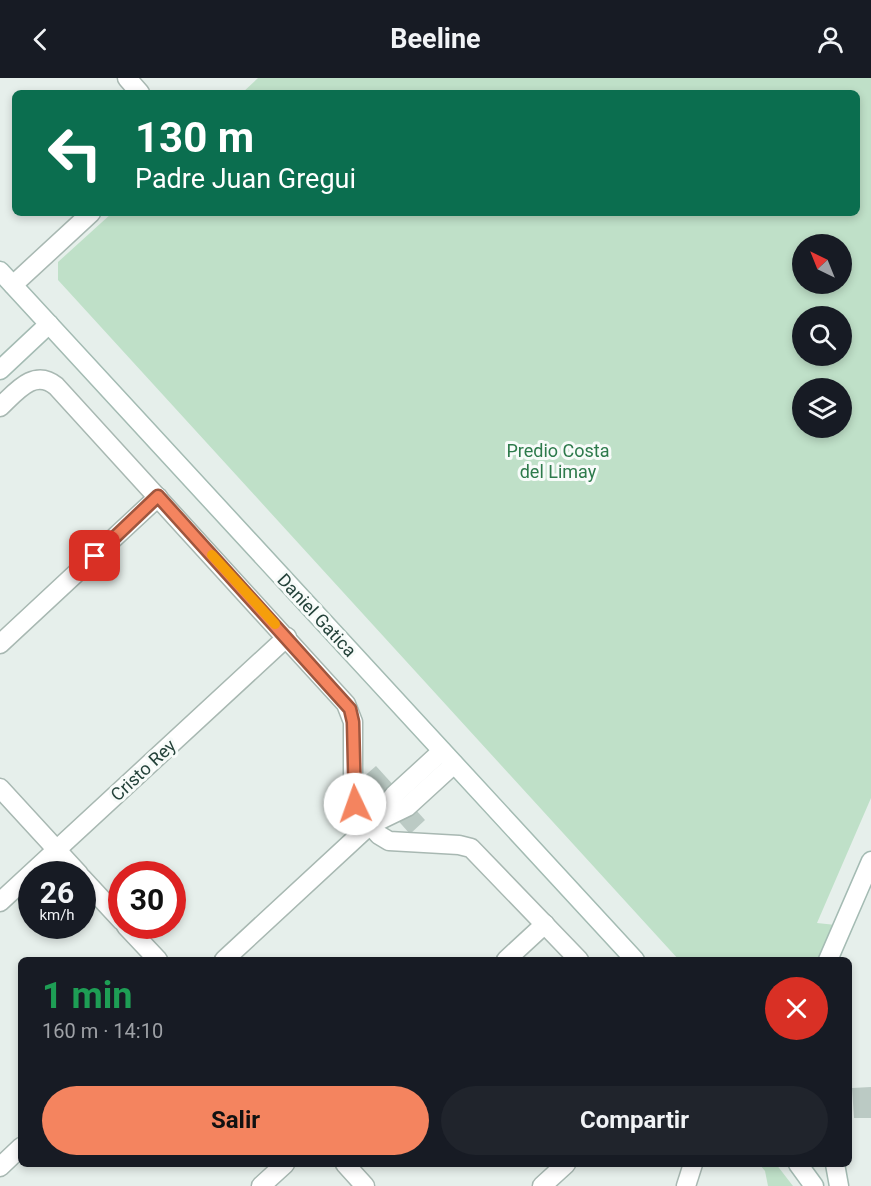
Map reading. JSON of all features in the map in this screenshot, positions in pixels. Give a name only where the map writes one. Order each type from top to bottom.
[{"type":"street","points":[[127,78],[137,90]]},
{"type":"street","points":[[13,285],[88,216]]},
{"type":"street","name":"Daniel Gatica","points":[[0,271],[632,957]]},
{"type":"street","points":[[0,370],[49,324]]},
{"type":"street","name":"Daniel Gatica","points":[[0,407],[26,383],[39,378],[52,382],[287,637],[350,709],[353,722],[353,798],[357,810],[370,825],[389,842],[459,845],[471,848],[576,957]]},
{"type":"street","points":[[0,644],[158,496]]},
{"type":"street","name":"Cristo Rey","points":[[0,902],[287,637]]},
{"type":"street","points":[[227,957],[370,825],[407,807],[448,757]]},
{"type":"street","points":[[0,788],[67,861]]},
{"type":"street","points":[[829,957],[871,861]]},
{"type":"street","points":[[96,893],[108,906]]},
{"type":"street","points":[[509,957],[545,924]]},
{"type":"street","points":[[138,939],[155,957]]},
{"type":"street","points":[[0,1167],[18,1151]]},
{"type":"street","points":[[261,1186],[282,1167]]},
{"type":"street","points":[[348,1167],[365,1186]]},
{"type":"street","points":[[542,1186],[563,1167]]},
{"type":"street","points":[[686,1186],[692,1167]]},
{"type":"street","points":[[800,1167],[814,1186]]},
{"type":"street","points":[[836,1167],[839,1186]]},
{"type":"green space","name":"Predio Costa del Limay","points":[[258,78],[871,78],[871,798],[817,923],[836,925],[823,957],[676,957],[58,280],[58,262],[109,216],[860,216],[860,90],[245,90]]},
{"type":"green space","points":[[762,1167],[778,1167],[793,1186],[768,1186],[765,1171]]},
{"type":"building","points":[[376,766],[425,820],[410,834],[361,779]]},
{"type":"building","points":[[871,1087],[871,1118],[854,1118],[852,1088]]},
{"type":"slow traffic","points":[[212,555],[275,624]]},
{"type":"route","points":[[95,556],[158,496],[350,709],[353,722],[353,798],[355,804]]}]
